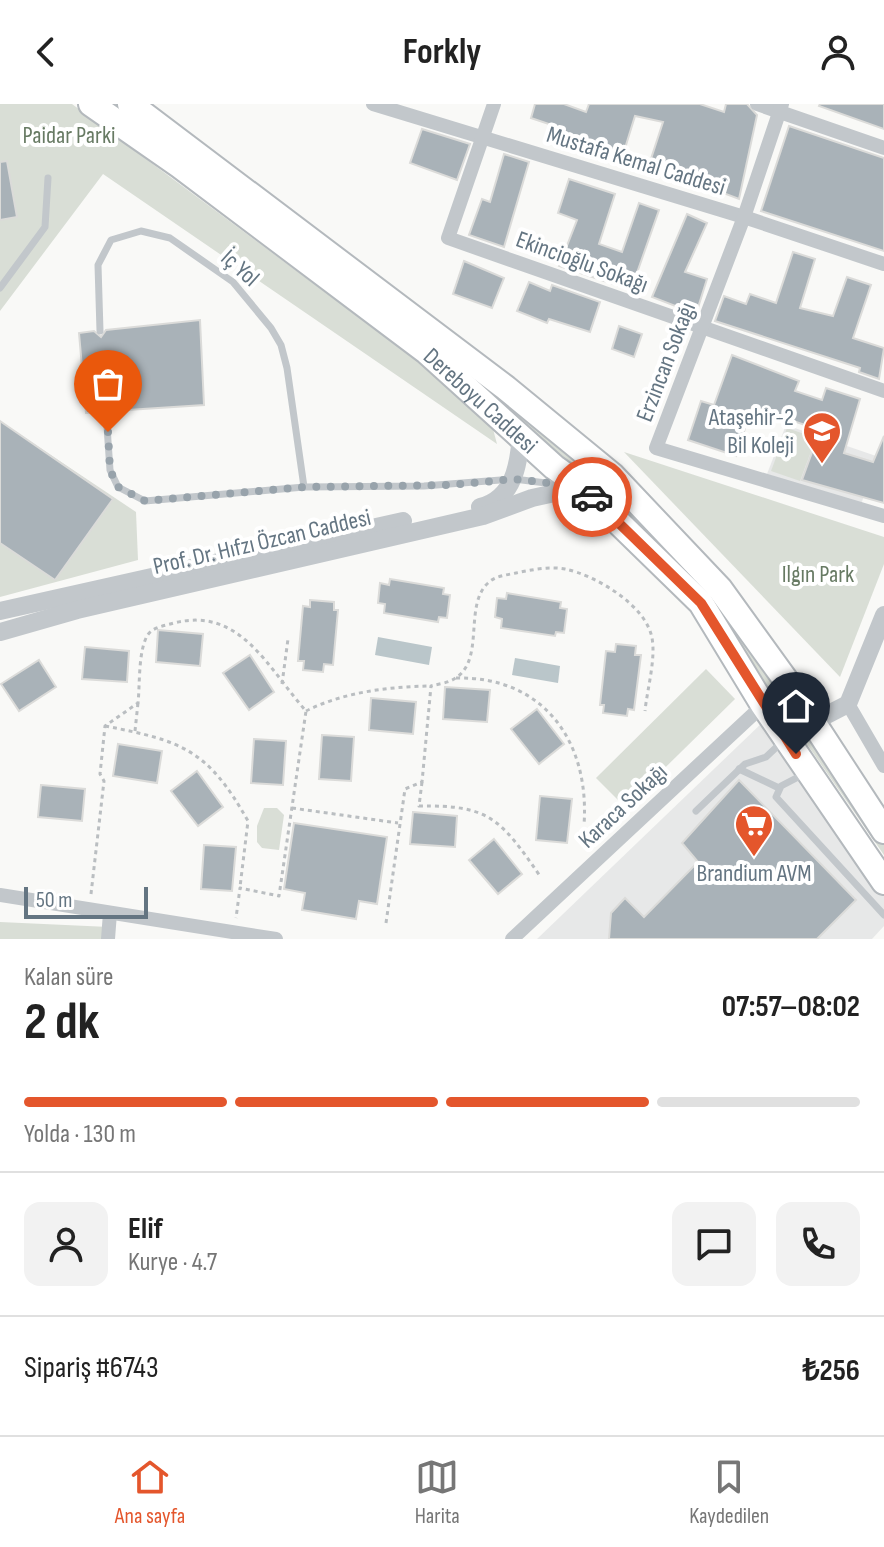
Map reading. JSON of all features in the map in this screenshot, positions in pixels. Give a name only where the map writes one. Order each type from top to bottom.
[{"type":"main road","name":"Dereboyu Caddesi","points":[[91,104],[180,166],[427,352],[554,467],[582,487],[701,603],[763,705],[884,882]]},
{"type":"main road","name":"Dereboyu Caddesi","points":[[130,104],[481,368],[612,475],[720,589],[884,831]]},
{"type":"street","name":"Mustafa Kemal Caddesi","points":[[373,104],[744,217],[884,264]]},
{"type":"street","points":[[483,138],[494,104]]},
{"type":"street","points":[[757,104],[780,108],[884,148]]},
{"type":"street","name":"Erzincan Sokağı","points":[[780,108],[744,217],[656,448],[884,516]]},
{"type":"street","name":"Ekincioğlu Sokağı","points":[[483,138],[448,238],[884,391]]},
{"type":"street","points":[[514,479],[521,434]]},
{"type":"street","name":"Prof. Dr. Hıfzı Özcan Caddesi","points":[[0,611],[269,549],[491,504],[514,479]]},
{"type":"street","name":"Prof. Dr. Hıfzı Özcan Caddesi","points":[[0,632],[77,610],[483,516],[532,498],[582,487]]},
{"type":"street","points":[[813,722],[848,704],[877,650],[884,615]]},
{"type":"street","points":[[848,704],[884,766]]},
{"type":"street","name":"Karaca Sokağı","points":[[512,939],[763,705]]},
{"type":"street","points":[[0,895],[276,939]]},
{"type":"street","points":[[108,939],[110,913]]},
{"type":"lane","points":[[0,288],[45,227],[48,178]]},
{"type":"lane","name":"İç Yol","points":[[100,331],[98,265],[111,240],[141,231],[170,238],[233,282],[281,345],[304,487]]},
{"type":"lane","points":[[106,412],[110,470],[118,487],[145,501],[304,487],[451,485],[514,479],[582,487]]},
{"type":"lane","points":[[696,811],[739,769],[766,757],[785,738]]},
{"type":"lane","points":[[739,769],[779,788]]},
{"type":"lane","points":[[808,772],[779,788],[776,797],[884,915]]},
{"type":"path","points":[[456,678],[468,661],[478,600],[486,584],[497,577],[533,569],[562,568],[602,581],[629,603],[648,626],[653,640],[645,711]]},
{"type":"path","points":[[135,732],[146,637],[154,629],[179,622],[205,620],[223,623],[241,634],[306,711],[279,896],[240,888]]},
{"type":"path","points":[[282,684],[288,639]]},
{"type":"path","points":[[306,711],[328,700],[360,693],[431,686],[456,678],[479,678],[511,685],[558,720],[573,752],[586,797],[584,825]]},
{"type":"path","points":[[431,686],[419,806],[475,809],[497,822],[540,876]]},
{"type":"path","points":[[89,910],[104,781],[100,774],[105,726],[138,703]]},
{"type":"path","points":[[105,726],[182,745],[206,761],[239,806],[248,821],[234,933]]},
{"type":"path","points":[[386,923],[405,789],[422,782]]},
{"type":"path","points":[[292,808],[398,823]]},
{"type":"shaded area","name":"Ataşehir-2 Bil Koleji","points":[[786,425],[876,456],[861,505],[767,474]]},
{"type":"shaded area","points":[[378,637],[432,647],[429,665],[375,655]]},
{"type":"shaded area","points":[[515,658],[560,666],[558,683],[512,675]]},
{"type":"shaded area","points":[[765,720],[884,891],[884,926],[872,939],[537,939]]},
{"type":"green space","name":"Paidar Parki","points":[[0,104],[72,104],[489,414],[497,444],[103,174],[0,311]]},
{"type":"green space","points":[[101,104],[115,104],[318,253],[581,460],[706,588],[884,842],[884,855],[702,593],[623,512],[501,404]]},
{"type":"green space","points":[[0,421],[136,512],[138,560],[0,597]]},
{"type":"green space","points":[[787,428],[816,438],[800,481],[771,471]]},
{"type":"green space","name":"Ilgın Park","points":[[624,452],[884,537],[884,564],[840,677]]},
{"type":"green space","points":[[706,669],[735,699],[625,807],[596,778]]},
{"type":"green space","points":[[264,808],[277,808],[284,815],[279,850],[262,848],[257,842],[257,826]]},
{"type":"green space","points":[[0,922],[109,927],[107,939],[0,939]]},
{"type":"building","points":[[535,104],[564,104],[586,112],[589,104],[700,104],[724,112],[726,104],[747,104],[757,115],[739,199],[649,165],[663,122],[635,116],[622,158],[554,138],[558,127],[531,118]]},
{"type":"building","points":[[884,104],[884,129],[819,106]]},
{"type":"building","points":[[789,126],[884,158],[884,251],[761,211]]},
{"type":"building","points":[[422,129],[470,144],[457,180],[410,163]]},
{"type":"building","points":[[504,154],[529,162],[504,247],[469,235],[482,199],[490,202]]},
{"type":"building","points":[[7,161],[17,217],[0,220],[0,162]]},
{"type":"building","points":[[569,179],[615,194],[599,244],[622,252],[639,203],[659,210],[631,290],[559,266],[577,220],[558,213]]},
{"type":"building","points":[[687,214],[707,223],[685,272],[707,279],[696,314],[652,297]]},
{"type":"building","points":[[793,252],[815,259],[800,308],[833,316],[847,277],[871,285],[853,338],[884,348],[879,379],[859,372],[860,368],[715,321],[724,296],[746,304],[750,294],[776,303]]},
{"type":"building","points":[[464,261],[504,278],[492,308],[453,294]]},
{"type":"building","points":[[529,282],[550,291],[552,285],[600,302],[590,332],[549,319],[547,323],[517,311]]},
{"type":"building","points":[[200,320],[204,405],[112,411],[106,406],[100,412],[86,413],[79,333],[94,331],[101,337],[106,330]]},
{"type":"building","points":[[619,326],[642,334],[634,357],[612,349]]},
{"type":"building","points":[[732,355],[799,381],[795,391],[822,400],[826,388],[860,399],[844,453],[873,462],[884,436],[884,503],[802,480],[820,430],[752,407],[736,456],[688,440],[701,401],[714,405]]},
{"type":"building","points":[[0,421],[113,499],[55,580],[0,543]]},
{"type":"building","points":[[390,579],[444,588],[443,594],[450,595],[447,618],[439,617],[438,622],[384,613],[385,604],[378,603],[380,583],[389,585]]},
{"type":"building","points":[[507,593],[561,602],[560,608],[567,609],[564,633],[556,632],[555,636],[501,628],[502,619],[495,617],[497,598],[506,599]]},
{"type":"building","points":[[310,600],[334,602],[334,610],[338,610],[333,665],[324,664],[323,672],[303,670],[304,661],[298,661],[303,606],[310,607]]},
{"type":"building","points":[[158,630],[203,634],[200,666],[156,662]]},
{"type":"building","points":[[616,644],[636,646],[635,655],[641,655],[634,710],[628,709],[627,716],[603,713],[604,705],[600,705],[606,651],[615,652]]},
{"type":"building","points":[[85,647],[129,651],[127,682],[82,679]]},
{"type":"building","points":[[250,655],[274,692],[249,710],[223,673]]},
{"type":"building","points":[[39,660],[56,687],[19,711],[1,684]]},
{"type":"building","points":[[445,687],[490,690],[487,722],[443,719]]},
{"type":"building","points":[[371,698],[416,702],[413,734],[369,730]]},
{"type":"building","points":[[537,709],[564,744],[539,764],[511,729]]},
{"type":"building","points":[[322,735],[354,737],[351,781],[319,779]]},
{"type":"building","points":[[254,739],[286,741],[283,785],[251,783]]},
{"type":"building","points":[[118,744],[162,751],[157,783],[113,776]]},
{"type":"building","points":[[197,771],[223,807],[198,826],[171,791]]},
{"type":"building","name":"Brandium AVM","points":[[739,780],[856,900],[817,939],[609,939],[611,913],[625,898],[644,917],[698,862],[682,843]]},
{"type":"building","points":[[41,785],[85,789],[82,821],[38,817]]},
{"type":"building","points":[[540,796],[572,799],[567,843],[536,840]]},
{"type":"building","points":[[413,812],[457,816],[455,847],[410,844]]},
{"type":"building","points":[[294,823],[387,837],[377,904],[359,901],[356,919],[302,910],[305,893],[284,889]]},
{"type":"building","points":[[494,839],[522,874],[498,894],[469,860]]},
{"type":"building","points":[[204,845],[236,847],[232,891],[201,889]]},
{"type":"way so far","points":[[108,432],[110,470],[118,487],[145,501],[304,487],[479,484],[514,479],[582,487],[592,497]]},
{"type":"place","name":"Ataşehir-2 Bil Koleji","points":[[822,465]]},
{"type":"place","name":"Brandium AVM","points":[[754,858]]},
{"type":"route","points":[[592,497],[701,603],[796,754]]}]
